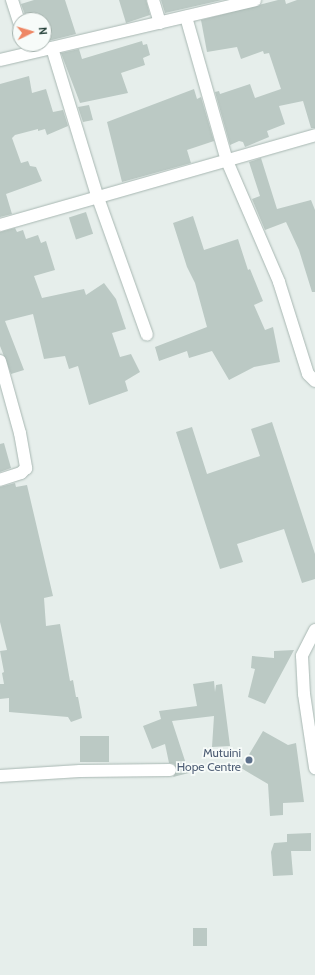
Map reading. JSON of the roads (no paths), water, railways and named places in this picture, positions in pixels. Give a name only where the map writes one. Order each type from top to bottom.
[{"type":"street","points":[[12,0],[16,12]]},
{"type":"street","points":[[153,0],[160,23]]},
{"type":"street","points":[[147,335],[98,198],[52,48],[255,0]]},
{"type":"street","points":[[186,17],[226,161],[279,282],[308,374],[315,381]]},
{"type":"street","points":[[0,60],[20,52]]},
{"type":"street","points":[[0,225],[315,135]]},
{"type":"street","points":[[0,362],[20,433],[26,468],[21,473],[0,480]]},
{"type":"street","points":[[315,630],[302,656],[304,694],[315,768]]},
{"type":"street","points":[[0,776],[80,771],[170,770]]},
{"type":"place","name":"Mutuini Hope Centre","points":[[249,760]]}]
